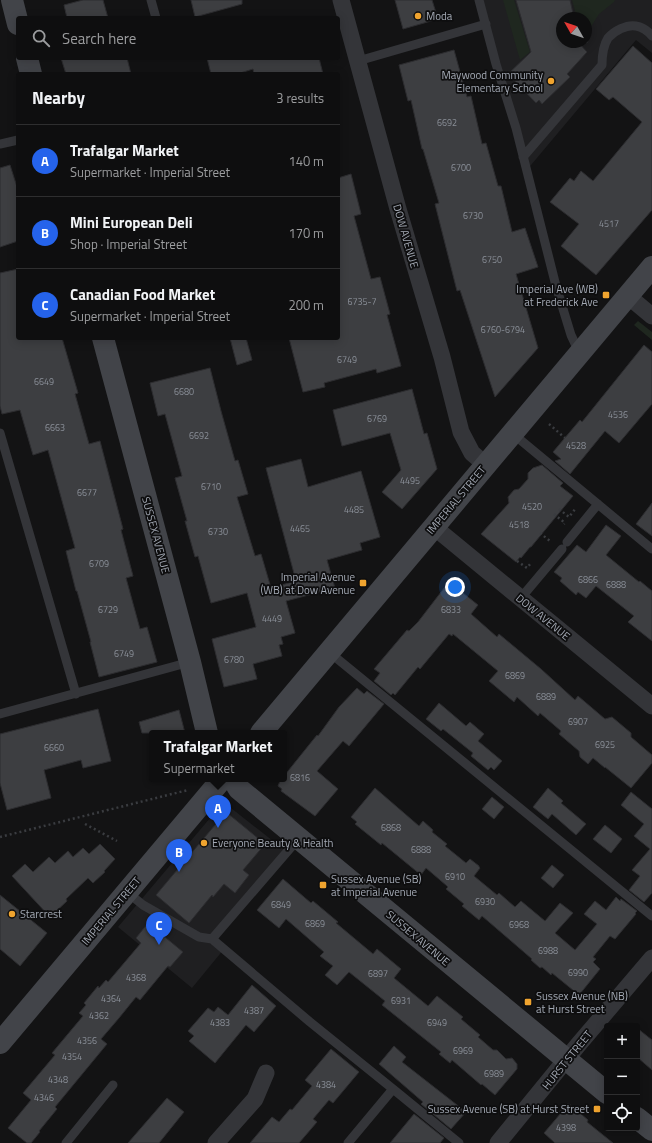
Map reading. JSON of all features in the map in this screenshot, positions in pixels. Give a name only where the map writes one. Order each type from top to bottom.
[{"type":"street","points":[[12,0],[16,16]]},
{"type":"street","name":"DOW AVENUE","points":[[341,0],[398,209],[442,357],[461,432],[472,453],[486,465]]},
{"type":"street","points":[[28,60],[31,72]]},
{"type":"street","name":"IMPERIAL STREET","points":[[264,730],[652,267]]},
{"type":"street","points":[[628,296],[652,316]]},
{"type":"street","name":"SUSSEX AVENUE","points":[[104,340],[190,662],[206,730]]},
{"type":"street","name":"DOW AVENUE","points":[[434,527],[652,706]]},
{"type":"street","name":"IMPERIAL STREET","points":[[0,1043],[219,782]]},
{"type":"street","name":"SUSSEX AVENUE","points":[[235,782],[239,789],[604,1091]]},
{"type":"street","name":"HURST STREET","points":[[498,1143],[652,958]]},
{"type":"street","points":[[216,1143],[255,1099],[266,1073]]},
{"type":"street","points":[[640,1120],[652,1130]]},
{"type":"lane","points":[[151,0],[155,16]]},
{"type":"lane","points":[[480,0],[496,64],[516,128],[556,286],[571,335],[580,353]]},
{"type":"lane","points":[[358,61],[486,24]]},
{"type":"lane","points":[[523,157],[602,65],[602,54],[608,39],[616,31],[625,27],[636,26],[648,31],[652,36]]},
{"type":"lane","points":[[0,144],[16,140]]},
{"type":"lane","points":[[0,433],[76,694]]},
{"type":"lane","points":[[512,433],[652,549]]},
{"type":"lane","points":[[520,599],[598,504]]},
{"type":"lane","points":[[329,652],[652,916]]},
{"type":"lane","points":[[0,714],[190,662]]},
{"type":"lane","points":[[212,939],[299,838]]},
{"type":"lane","points":[[127,892],[143,905],[200,938],[212,939],[304,1018],[459,1143]]},
{"type":"lane","points":[[66,1143],[113,1085]]},
{"type":"lane","points":[[348,1143],[393,1089]]},
{"type":"path","points":[[549,424],[565,438]]},
{"type":"path","points":[[559,509],[569,517],[576,508]]},
{"type":"path","points":[[554,514],[565,523]]},
{"type":"path","points":[[540,533],[550,541]]},
{"type":"path","points":[[517,561],[527,568],[531,563]]},
{"type":"path","points":[[0,837],[188,790]]},
{"type":"path","points":[[85,824],[117,841]]},
{"type":"shaded area","name":"Maywood Community Elementary School","points":[[479,0],[652,0],[652,53],[636,40],[526,171]]},
{"type":"shaded area","points":[[503,0],[514,0],[530,52],[520,60]]},
{"type":"shaded area","points":[[572,0],[615,0],[599,14],[592,25],[592,12],[575,12]]},
{"type":"shaded area","points":[[638,321],[652,332],[652,340],[634,325]]},
{"type":"shaded area","points":[[223,806],[231,808],[287,852],[213,939],[224,949],[192,988],[118,927],[216,811]]},
{"type":"building","points":[[83,0],[103,0],[107,16],[67,16],[64,5]]},
{"type":"building","points":[[191,0],[242,0],[242,4],[195,16]]},
{"type":"building","name":"Moda","points":[[395,0],[432,0],[438,19],[403,29]]},
{"type":"building","points":[[516,0],[570,0],[573,12],[556,12],[556,48],[583,48],[587,52],[567,74],[570,77],[542,104],[539,100],[536,103],[508,74],[531,52]]},
{"type":"building","points":[[633,46],[652,63],[652,210],[596,275],[561,246],[579,224],[550,202],[570,178],[574,181],[581,171],[593,181],[642,122],[613,97],[609,100],[596,89]]},
{"type":"building","points":[[454,50],[467,97],[471,96],[482,144],[486,143],[498,186],[501,186],[512,232],[525,228],[538,267],[516,274],[538,348],[495,397],[460,290],[457,291],[435,204],[439,203],[422,149],[411,100],[408,101],[399,65]]},
{"type":"building","points":[[62,60],[128,60],[130,72],[65,72]]},
{"type":"building","points":[[208,60],[320,60],[322,72],[254,72],[253,69],[243,72],[210,72]]},
{"type":"building","points":[[10,165],[16,184],[16,242],[0,247],[0,168]]},
{"type":"building","points":[[351,174],[361,214],[354,216],[371,279],[380,277],[390,314],[387,315],[401,366],[377,373],[376,369],[324,383],[325,387],[303,392],[290,340],[340,340],[340,177]]},
{"type":"building","points":[[16,269],[16,340],[63,340],[78,393],[75,394],[89,444],[100,441],[123,529],[121,530],[133,576],[126,578],[140,629],[147,627],[157,662],[99,677],[66,551],[75,548],[48,450],[33,455],[20,410],[2,414],[0,406],[0,273]]},
{"type":"building","points":[[231,340],[247,340],[252,360],[237,365]]},
{"type":"building","points":[[644,345],[652,352],[652,404],[619,443],[605,431],[570,474],[555,461],[561,459],[553,452],[580,420],[582,422]]},
{"type":"building","points":[[210,368],[235,461],[238,460],[248,494],[237,497],[255,556],[261,554],[271,588],[296,581],[266,468],[301,459],[308,487],[361,471],[380,537],[360,543],[362,550],[327,560],[335,588],[286,601],[295,633],[281,637],[283,644],[279,645],[282,656],[253,664],[257,679],[224,687],[212,639],[256,627],[247,593],[211,603],[198,556],[195,557],[185,521],[187,521],[175,478],[182,476],[165,414],[158,416],[150,383]]},
{"type":"building","points":[[412,389],[424,434],[427,433],[437,469],[402,509],[382,492],[401,470],[390,433],[342,446],[333,410]]},
{"type":"building","points":[[542,465],[563,483],[560,486],[573,496],[531,547],[516,562],[481,534],[509,503],[508,497],[514,490],[519,489],[528,479],[528,473],[533,468]]},
{"type":"building","points":[[652,503],[652,536],[636,524]]},
{"type":"building","points":[[606,525],[621,536],[606,555],[652,591],[652,641],[628,622],[634,616],[596,586],[586,598],[578,592],[576,595],[560,581],[562,578],[554,572],[577,545],[586,552]]},
{"type":"building","points":[[448,583],[462,595],[463,593],[478,605],[471,614],[497,637],[499,634],[575,700],[578,696],[605,719],[612,717],[631,733],[631,737],[652,755],[652,763],[631,788],[593,758],[588,764],[580,757],[579,751],[559,734],[561,731],[540,713],[538,716],[517,697],[514,702],[489,681],[498,671],[453,634],[452,636],[449,634],[420,669],[418,667],[395,695],[393,693],[391,695],[374,681],[380,673],[374,669],[407,630],[409,631],[418,622]]},
{"type":"building","points":[[357,688],[364,694],[367,691],[384,704],[349,746],[343,741],[317,771],[338,789],[315,816],[281,791],[282,789],[278,786],[280,782],[287,782],[287,772],[317,735],[318,736],[339,707]]},
{"type":"building","points":[[439,703],[466,726],[470,722],[484,734],[478,741],[502,761],[494,770],[491,767],[488,770],[471,756],[473,753],[443,729],[441,731],[426,719]]},
{"type":"building","points":[[98,709],[111,761],[83,768],[81,760],[44,770],[51,798],[7,810],[0,783],[0,734]]},
{"type":"building","points":[[179,710],[184,730],[149,730],[149,733],[142,733],[139,722]]},
{"type":"building","points":[[375,788],[419,826],[423,821],[433,830],[432,832],[447,844],[445,846],[466,863],[470,859],[479,866],[480,868],[474,876],[497,895],[499,893],[515,907],[521,901],[545,921],[560,903],[573,913],[555,933],[575,950],[597,924],[584,914],[595,901],[606,910],[616,897],[637,911],[615,939],[610,936],[593,957],[596,959],[593,962],[600,969],[579,995],[552,973],[551,975],[542,967],[540,968],[531,960],[532,959],[482,916],[479,920],[462,906],[464,904],[446,889],[448,887],[426,868],[421,875],[382,843],[381,845],[355,824],[357,822],[351,817]]},
{"type":"building","points":[[548,788],[563,801],[561,803],[586,824],[576,835],[552,814],[548,819],[533,807]]},
{"type":"building","points":[[631,792],[652,809],[652,893],[644,902],[629,890],[640,876],[632,870],[650,849],[634,836],[644,824],[621,805]]},
{"type":"building","points":[[492,797],[504,807],[494,819],[482,809]]},
{"type":"building","points":[[226,812],[265,844],[243,870],[249,875],[235,893],[224,884],[213,897],[212,895],[189,923],[156,895]]},
{"type":"building","points":[[605,825],[622,839],[611,853],[593,839]]},
{"type":"building","points":[[100,844],[115,859],[104,871],[105,872],[93,883],[88,878],[50,917],[12,876],[25,864],[33,872],[49,857],[55,863],[68,851],[73,857],[83,848],[89,854]]},
{"type":"building","points":[[552,865],[564,875],[553,888],[541,878]]},
{"type":"building","points":[[283,879],[311,903],[313,901],[338,922],[336,923],[373,954],[377,949],[401,969],[394,978],[428,1006],[437,996],[463,1017],[461,1019],[480,1035],[478,1037],[493,1050],[497,1050],[506,1059],[512,1058],[517,1064],[517,1069],[495,1095],[452,1060],[450,1063],[439,1054],[441,1052],[382,1005],[385,1001],[349,972],[337,985],[325,975],[333,966],[320,956],[324,952],[286,919],[279,928],[257,910]]},
{"type":"building","name":"Starcrest","points":[[0,895],[47,933],[20,966],[0,949]]},
{"type":"building","points":[[148,923],[183,952],[170,967],[168,966],[140,1000],[136,997],[101,1039],[107,1044],[55,1107],[57,1109],[39,1131],[40,1132],[31,1143],[27,1143],[8,1128],[31,1100],[23,1093],[55,1055],[52,1053],[83,1016],[79,1013],[86,1005],[84,1003],[98,986],[99,988],[106,980],[108,982],[141,943],[136,938]]},
{"type":"building","points":[[252,985],[276,1006],[254,1032],[246,1025],[215,1063],[189,1041],[194,1036],[188,1031],[208,1008],[214,1012],[218,1007],[228,1015]]},
{"type":"building","points":[[640,1030],[652,1040],[652,1070],[640,1060]]},
{"type":"building","points":[[394,1046],[406,1057],[402,1062],[466,1112],[451,1129],[421,1104],[423,1102],[379,1064]]},
{"type":"building","points":[[331,1049],[359,1072],[333,1103],[329,1100],[313,1119],[317,1122],[299,1143],[250,1143],[272,1117],[279,1122],[290,1109],[292,1110],[312,1086],[305,1080]]},
{"type":"building","points":[[167,1098],[184,1112],[159,1143],[128,1143]]},
{"type":"building","points":[[568,1103],[588,1120],[587,1122],[613,1143],[555,1143],[544,1133],[561,1113],[559,1112]]},
{"type":"building","points":[[414,1114],[444,1138],[440,1143],[390,1143]]},
{"type":"place","name":"Moda","points":[[418,16]]},
{"type":"place","name":"Maywood Community Elementary School","points":[[551,81]]},
{"type":"place","name":"Imperial Ave (WB) at Frederick Ave","points":[[606,295]]},
{"type":"place","name":"Imperial Avenue (WB) at Dow Avenue","points":[[363,583]]},
{"type":"place","name":"Trafalgar Market","points":[[218,828]]},
{"type":"place","name":"Everyone Beauty & Health","points":[[204,843]]},
{"type":"place","name":"Mini European Deli","points":[[179,872]]},
{"type":"place","name":"Sussex Avenue (SB) at Imperial Avenue","points":[[323,885]]},
{"type":"place","name":"Starcrest","points":[[12,914]]},
{"type":"place","name":"Canadian Food Market","points":[[159,945]]},
{"type":"place","name":"Sussex Avenue (NB) at Hurst Street","points":[[528,1002]]},
{"type":"place","name":"Sussex Avenue (SB) at Hurst Street","points":[[597,1109]]}]
